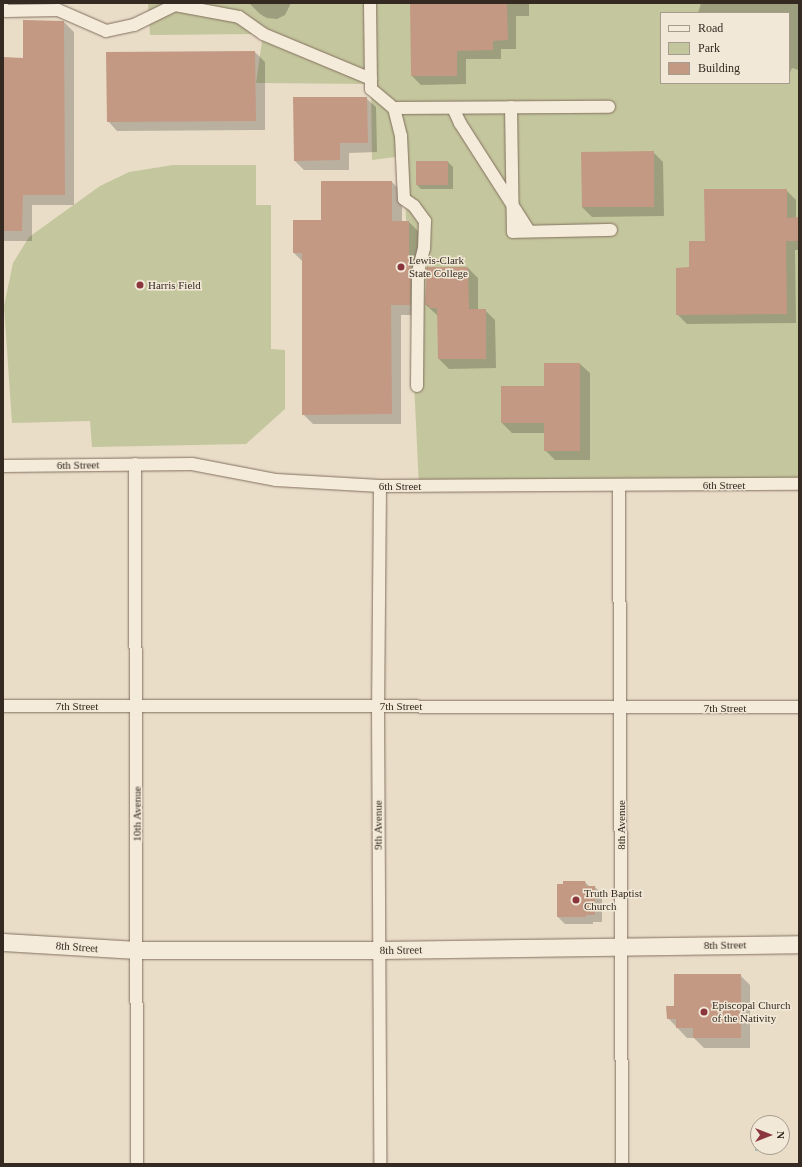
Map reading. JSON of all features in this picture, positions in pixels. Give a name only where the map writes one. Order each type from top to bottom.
[{"type":"main road","name":"8th Street","points":[[3,942],[137,950],[379,950],[799,944]]},
{"type":"street","points":[[370,3],[371,89],[394,108],[401,136],[404,199],[414,206],[425,221],[424,248],[418,279],[416,386]]},
{"type":"street","points":[[3,8],[6,11],[58,10],[106,31],[134,25],[175,5],[239,17],[263,34],[371,79]]},
{"type":"street","points":[[394,108],[609,107]]},
{"type":"street","points":[[452,108],[512,206]]},
{"type":"street","points":[[511,108],[513,232],[611,230]]},
{"type":"street","name":"10th Avenue","points":[[135,464],[137,706],[137,1164]]},
{"type":"street","name":"6th Street","points":[[3,466],[192,464],[276,480],[380,486],[799,484]]},
{"type":"street","name":"9th Avenue","points":[[380,486],[378,706],[380,1164]]},
{"type":"street","name":"8th Avenue","points":[[619,486],[622,1164]]},
{"type":"street","name":"7th Street","points":[[3,706],[378,706],[620,708],[799,707]]},
{"type":"green space","points":[[148,3],[799,3],[799,484],[419,486],[403,156],[372,160],[371,84],[256,83],[263,34],[150,35]]},
{"type":"green space","name":"Harris Field","points":[[173,165],[256,165],[256,205],[271,205],[271,349],[285,350],[285,409],[246,444],[92,447],[90,421],[12,423],[4,306],[13,263],[29,237],[100,186],[129,172]]},
{"type":"building","points":[[410,3],[507,3],[508,40],[493,41],[493,50],[457,51],[457,76],[411,76]]},
{"type":"building","points":[[23,20],[64,21],[65,195],[23,195],[22,231],[3,231],[3,57],[23,58]]},
{"type":"building","points":[[255,51],[256,121],[107,122],[106,52]]},
{"type":"building","points":[[293,97],[367,97],[368,143],[340,143],[340,160],[294,161]]},
{"type":"building","points":[[654,151],[654,207],[582,207],[581,152]]},
{"type":"building","points":[[416,161],[448,161],[448,185],[416,185]]},
{"type":"building","points":[[321,181],[392,181],[392,221],[409,221],[409,267],[411,267],[410,305],[391,305],[392,414],[302,415],[302,253],[293,253],[293,220],[321,220]]},
{"type":"building","points":[[704,189],[787,189],[787,218],[799,217],[799,241],[786,241],[787,314],[676,315],[676,268],[689,267],[689,241],[705,241]]},
{"type":"building","points":[[427,267],[468,267],[469,309],[486,309],[486,359],[438,359],[437,308],[429,308],[429,305],[425,305]]},
{"type":"building","points":[[544,363],[580,363],[580,451],[544,451],[544,423],[501,423],[501,386],[544,386]]},
{"type":"building","name":"Truth Baptist Church","points":[[563,881],[585,881],[586,886],[595,886],[595,915],[586,915],[586,917],[557,917],[557,884],[563,884]]},
{"type":"building","name":"Episcopal Church of the Nativity","points":[[674,974],[741,974],[741,1038],[693,1038],[693,1028],[676,1028],[676,1019],[667,1019],[666,1006],[674,1006]]},
{"type":"place","name":"Lewis-Clark State College","points":[[401,267]]},
{"type":"place","name":"Harris Field","points":[[140,285]]},
{"type":"place","name":"Truth Baptist Church","points":[[576,900]]},
{"type":"place","name":"Episcopal Church of the Nativity","points":[[704,1012]]}]
